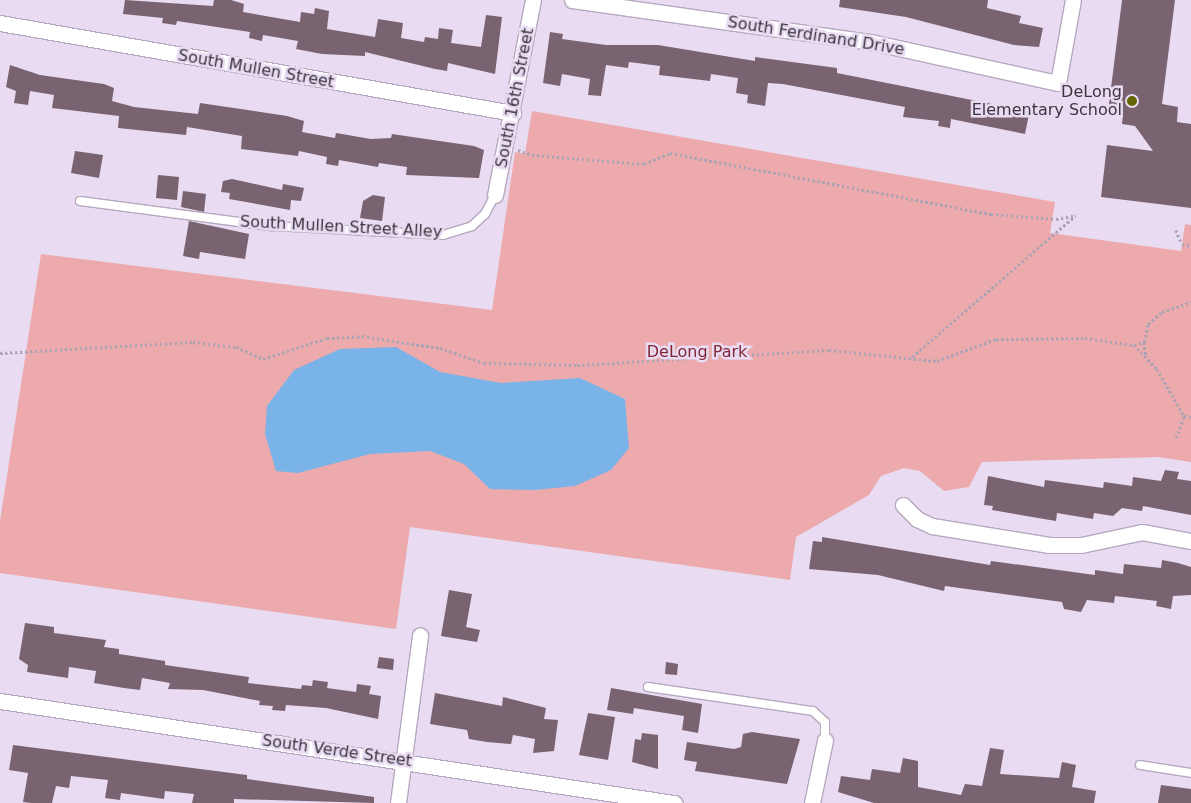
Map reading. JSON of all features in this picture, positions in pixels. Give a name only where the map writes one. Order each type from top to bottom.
[{"type":"street","name":"South 16th Street","points":[[495,195],[508,146],[533,0]]},
{"type":"street","name":"South Ferdinand Drive","points":[[572,0],[871,42],[1058,83],[1073,0]]},
{"type":"street","name":"South Mullen Street","points":[[0,23],[513,113]]},
{"type":"street","points":[[903,505],[932,526],[1049,545],[1081,546],[1142,532],[1191,541]]},
{"type":"street","points":[[398,803],[420,636]]},
{"type":"street","name":"South Verde Street","points":[[0,701],[674,803]]},
{"type":"street","points":[[812,803],[825,740]]},
{"type":"lane","name":"South Mullen Street Alley","points":[[80,200],[271,226],[443,235],[472,226],[485,214],[495,195]]},
{"type":"lane","points":[[648,687],[813,711],[825,722],[825,740]]},
{"type":"lane","points":[[1140,765],[1191,773]]},
{"type":"path","points":[[508,146],[532,155],[644,164],[670,152],[991,214],[1056,219],[1076,215],[912,357]]},
{"type":"path","points":[[1176,230],[1182,244],[1191,246]]},
{"type":"path","points":[[1146,356],[1144,342],[1148,324],[1162,312],[1191,302]]},
{"type":"path","points":[[0,353],[26,355],[147,341],[193,342],[236,347],[263,358],[326,338],[362,336],[440,348],[484,362],[577,365],[829,350],[937,361],[1009,338],[1085,338],[1134,345],[1144,342]]},
{"type":"path","points":[[1134,345],[1146,356],[1184,416],[1191,418]]},
{"type":"path","points":[[1176,438],[1184,416]]},
{"type":"green space","name":"DeLong Park","points":[[532,111],[1055,202],[1050,233],[1181,251],[1185,224],[1191,225],[1191,462],[1158,457],[982,462],[969,487],[944,491],[920,471],[904,468],[881,476],[869,495],[796,537],[790,580],[410,527],[396,629],[0,573],[0,521],[41,254],[492,310],[515,152],[525,154]]},
{"type":"water","points":[[396,347],[440,372],[501,383],[580,378],[625,399],[629,448],[611,470],[575,486],[535,490],[490,489],[464,464],[430,451],[370,454],[298,473],[276,471],[265,434],[267,406],[294,370],[340,349]]},
{"type":"building","points":[[125,0],[213,6],[214,0],[231,0],[244,4],[243,12],[300,22],[301,12],[314,14],[315,8],[329,11],[327,29],[375,37],[378,19],[403,23],[401,38],[424,42],[425,37],[438,39],[439,28],[453,30],[451,43],[481,47],[486,15],[502,17],[495,74],[448,63],[447,71],[435,69],[365,52],[365,56],[322,54],[296,49],[298,41],[263,35],[262,41],[249,38],[250,32],[177,21],[176,25],[162,23],[163,18],[123,14]]},
{"type":"building","points":[[840,0],[988,0],[987,8],[1021,16],[1019,23],[1043,28],[1039,47],[1014,45],[906,17],[839,7]]},
{"type":"building","points":[[1122,0],[1175,0],[1162,104],[1178,107],[1177,122],[1191,124],[1191,208],[1101,197],[1107,145],[1153,151],[1135,126],[1122,124],[1123,114],[1108,112]]},
{"type":"building","points":[[550,32],[563,34],[562,39],[606,45],[658,45],[755,61],[755,57],[837,68],[837,73],[1017,109],[1029,114],[1025,134],[951,119],[950,128],[938,126],[939,121],[903,117],[905,107],[783,84],[768,83],[765,106],[747,103],[748,95],[736,93],[738,78],[711,74],[710,81],[659,75],[660,66],[629,62],[628,68],[606,65],[601,96],[588,95],[590,79],[562,74],[560,86],[543,83]]},
{"type":"building","points":[[10,65],[40,75],[104,84],[114,88],[112,101],[134,107],[198,114],[200,103],[287,116],[304,121],[302,132],[335,138],[336,133],[371,139],[391,138],[392,134],[474,146],[484,150],[479,178],[406,175],[407,167],[379,163],[378,167],[339,160],[338,166],[326,164],[327,157],[299,151],[298,156],[241,149],[242,136],[187,127],[186,135],[118,128],[119,116],[52,108],[54,95],[30,91],[28,105],[14,103],[16,91],[6,87]]},
{"type":"building","points":[[75,151],[103,155],[99,178],[71,173]]},
{"type":"building","points":[[158,175],[179,177],[177,200],[156,198]]},
{"type":"building","points":[[232,179],[282,190],[283,184],[304,188],[301,201],[291,200],[290,210],[229,199],[230,193],[221,192],[223,181]]},
{"type":"building","points":[[183,191],[206,194],[204,212],[181,207]]},
{"type":"building","points":[[373,195],[385,197],[382,221],[360,218],[363,201]]},
{"type":"building","points":[[189,221],[249,234],[245,259],[200,252],[199,259],[183,256]]},
{"type":"building","points":[[1165,470],[1179,472],[1177,479],[1191,481],[1191,515],[1143,506],[1142,511],[1122,508],[1113,516],[1094,513],[1093,519],[1057,513],[1056,521],[992,510],[993,506],[984,505],[988,476],[1044,487],[1045,480],[1103,488],[1104,482],[1132,486],[1133,477],[1161,481]]},
{"type":"building","points":[[822,537],[990,565],[991,561],[1095,575],[1095,570],[1123,574],[1124,564],[1161,568],[1162,560],[1191,567],[1191,595],[1173,596],[1171,609],[1156,606],[1157,601],[1115,596],[1114,603],[1087,600],[1081,612],[1064,609],[1062,602],[945,586],[944,591],[878,575],[809,569],[813,541],[822,542]]},
{"type":"building","points":[[449,590],[472,594],[466,627],[480,630],[477,642],[441,636]]},
{"type":"building","points":[[25,623],[54,627],[54,633],[106,640],[104,647],[119,649],[119,654],[165,661],[165,665],[249,677],[248,683],[301,689],[302,685],[312,686],[313,680],[328,682],[327,688],[356,692],[357,684],[371,686],[369,694],[381,696],[378,719],[326,708],[286,705],[285,711],[272,710],[273,706],[259,705],[260,701],[203,690],[168,689],[170,683],[142,678],[140,690],[94,683],[96,671],[69,667],[68,678],[27,672],[28,665],[19,659]]},
{"type":"building","points":[[379,657],[394,659],[393,670],[377,668]]},
{"type":"building","points":[[666,662],[678,664],[677,675],[665,674]]},
{"type":"building","points":[[611,688],[702,704],[698,733],[682,730],[684,716],[634,708],[633,714],[607,710]]},
{"type":"building","points":[[435,693],[502,706],[503,697],[546,708],[544,719],[558,720],[554,751],[533,753],[535,739],[513,735],[511,744],[487,742],[469,739],[467,730],[430,724]]},
{"type":"building","points":[[588,713],[615,717],[608,760],[579,755]]},
{"type":"building","points":[[752,732],[800,739],[787,784],[695,771],[697,762],[684,760],[687,742],[734,749],[741,747],[743,734]]},
{"type":"building","points":[[642,733],[658,735],[658,769],[632,762],[635,739],[641,740]]},
{"type":"building","points":[[13,745],[247,775],[247,779],[374,797],[374,803],[234,799],[234,803],[192,803],[194,794],[165,791],[164,799],[121,793],[120,800],[105,798],[108,780],[71,776],[69,788],[56,786],[52,803],[23,802],[28,773],[9,770]]},
{"type":"building","points":[[990,748],[1004,750],[1000,774],[1059,778],[1062,762],[1076,765],[1072,787],[1096,791],[1094,803],[874,803],[838,792],[841,776],[870,780],[872,769],[900,773],[903,758],[918,761],[918,787],[961,795],[965,784],[982,786]]},
{"type":"building","points":[[1161,785],[1191,789],[1191,803],[1158,803]]},
{"type":"place","name":"DeLong Elementary School","points":[[1132,101]]}]
